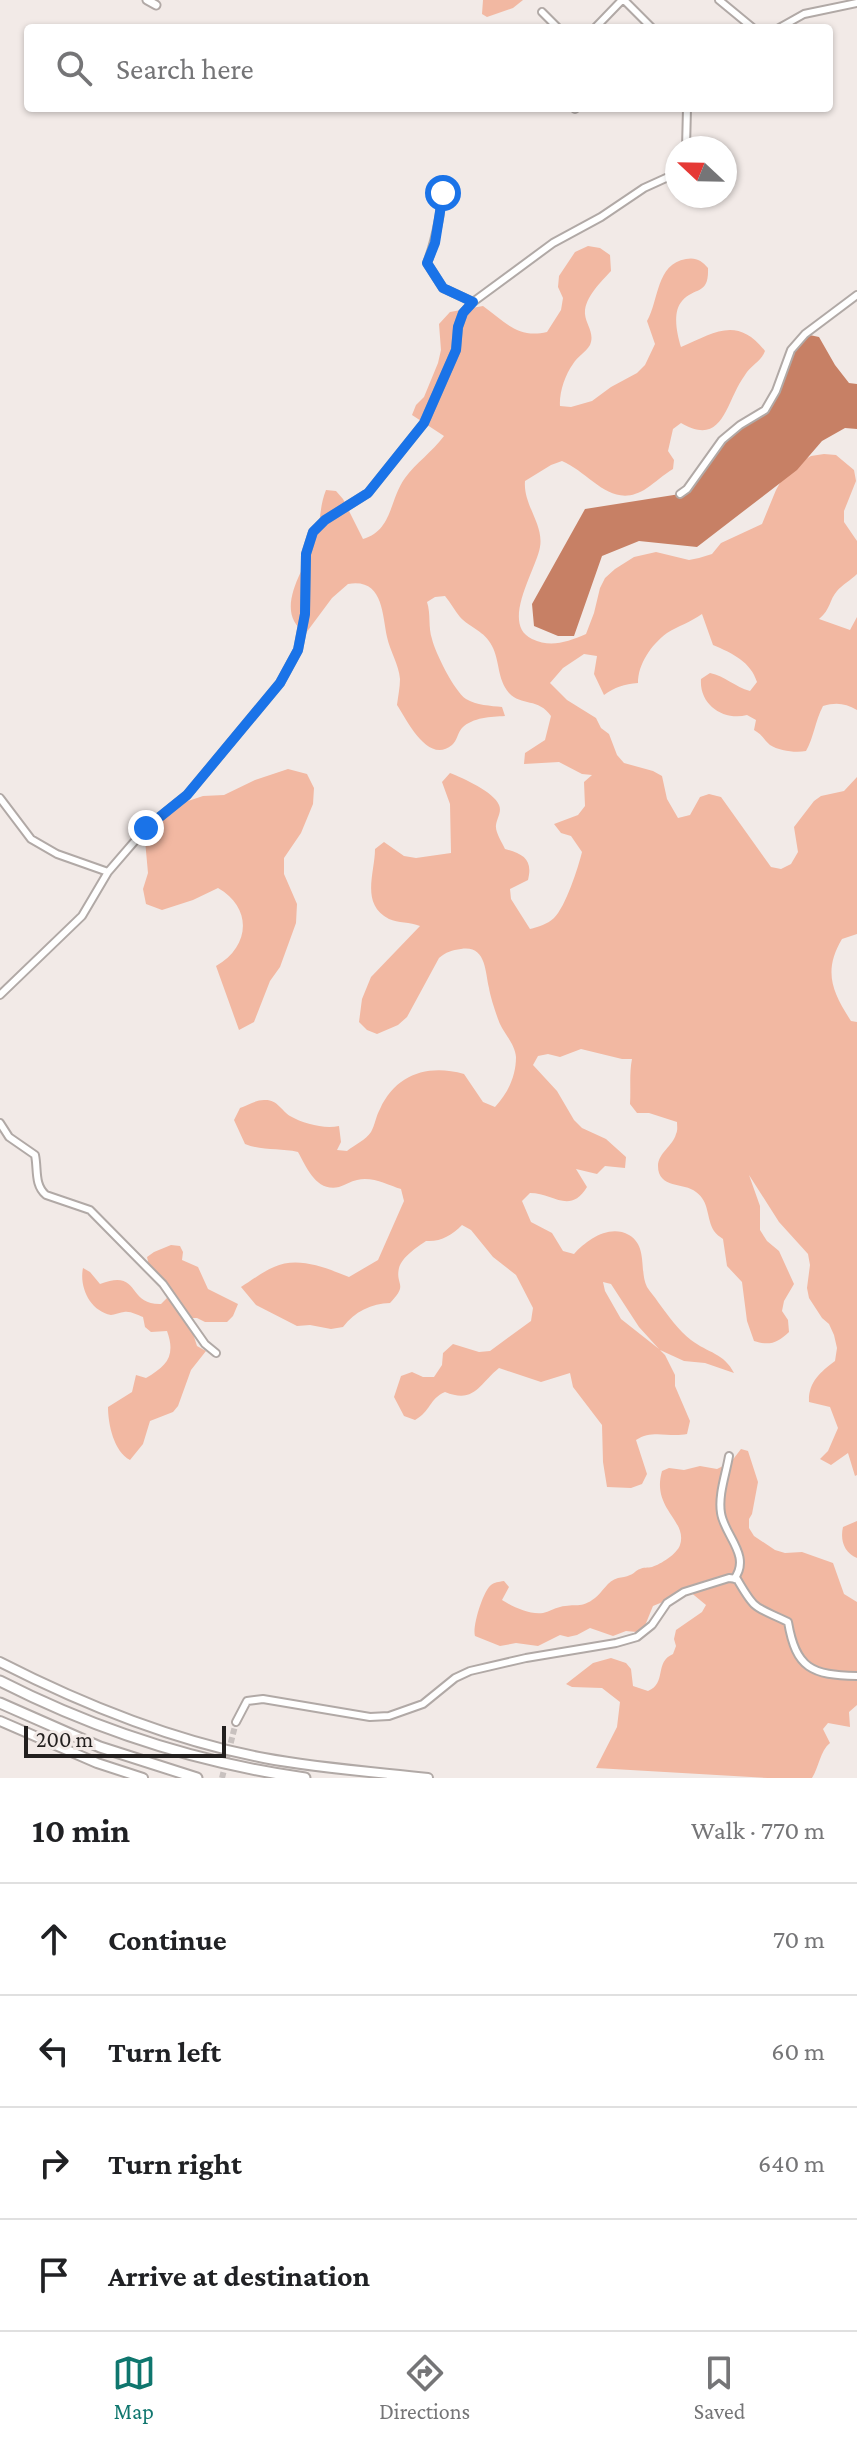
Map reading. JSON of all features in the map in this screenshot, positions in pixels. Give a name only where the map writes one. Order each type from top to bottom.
[{"type":"highway","points":[[0,1681],[106,1728],[186,1755],[305,1778]]},
{"type":"highway","points":[[0,1703],[100,1747],[197,1778]]},
{"type":"main road","points":[[0,1662],[113,1715],[190,1740],[265,1758],[428,1778]]},
{"type":"main road","points":[[0,1721],[97,1763],[143,1778]]},
{"type":"street","points":[[147,0],[156,5]]},
{"type":"street","points":[[599,24],[623,0],[648,24]]},
{"type":"street","points":[[719,0],[748,24]]},
{"type":"street","points":[[786,24],[804,14],[857,3]]},
{"type":"street","points":[[542,12],[554,24]]},
{"type":"street","points":[[685,112],[686,136]]},
{"type":"street","points":[[0,995],[82,916],[108,872],[146,828],[187,795],[280,683],[298,650],[305,614],[306,554],[313,532],[325,520],[368,493],[424,423],[456,350],[463,313],[473,302],[553,243],[665,178]]},
{"type":"street","points":[[449,191],[443,193],[441,198],[435,243],[427,263],[443,288],[473,302]]},
{"type":"street","points":[[680,494],[687,489],[722,440],[765,410],[776,391],[791,350],[805,334],[857,295]]},
{"type":"street","points":[[0,798],[31,839],[57,854],[108,872]]},
{"type":"street","points":[[0,1123],[9,1137],[35,1155],[41,1191],[90,1210],[163,1284],[205,1344],[216,1353]]},
{"type":"street","points":[[729,1456],[721,1516],[736,1544],[739,1572],[734,1579]]},
{"type":"street","points":[[236,1722],[247,1701],[263,1699],[370,1717],[389,1716],[423,1704],[455,1678],[470,1671],[637,1637],[676,1597],[729,1578],[737,1579],[748,1601],[759,1610],[788,1622],[798,1655],[812,1670],[835,1676],[857,1676]]},
{"type":"shaded area","points":[[483,0],[523,0],[513,8],[487,17],[482,14]]},
{"type":"shaded area","points":[[588,246],[600,248],[610,255],[611,271],[587,302],[585,314],[591,341],[567,373],[560,406],[571,407],[592,401],[645,365],[655,344],[647,321],[660,284],[669,268],[686,259],[703,263],[708,268],[708,277],[704,287],[687,296],[677,311],[681,347],[715,333],[735,330],[755,340],[765,351],[745,375],[715,426],[706,430],[681,423],[673,429],[668,451],[674,460],[673,469],[647,488],[623,496],[612,493],[562,461],[525,481],[527,498],[539,530],[540,547],[519,609],[523,632],[532,639],[546,643],[559,643],[586,634],[600,588],[615,569],[634,557],[656,552],[689,560],[712,554],[721,543],[762,524],[787,470],[811,456],[836,455],[854,470],[856,481],[844,511],[844,522],[857,541],[857,574],[837,591],[819,619],[850,630],[857,617],[857,710],[840,704],[823,706],[806,751],[774,747],[754,730],[756,720],[747,715],[730,716],[709,703],[701,688],[701,679],[710,673],[750,691],[757,682],[745,664],[713,645],[702,614],[667,633],[656,643],[646,655],[638,683],[620,686],[604,695],[594,674],[597,656],[584,654],[563,668],[550,683],[567,700],[596,718],[601,728],[609,734],[617,755],[624,763],[662,776],[667,799],[678,818],[690,815],[700,797],[709,794],[721,797],[771,867],[781,869],[791,864],[798,852],[794,827],[814,801],[821,796],[844,791],[857,777],[857,934],[842,939],[831,971],[839,1000],[851,1021],[857,1022],[855,1476],[848,1453],[831,1465],[820,1459],[828,1451],[838,1428],[830,1407],[809,1402],[809,1395],[816,1378],[835,1361],[837,1348],[829,1324],[809,1298],[808,1254],[779,1222],[749,1175],[760,1206],[760,1230],[779,1251],[794,1284],[782,1311],[788,1320],[789,1332],[773,1342],[754,1341],[747,1321],[742,1282],[727,1266],[723,1239],[714,1231],[704,1200],[691,1189],[667,1182],[659,1173],[659,1161],[674,1138],[677,1122],[649,1113],[637,1113],[630,1104],[632,1059],[581,1049],[560,1057],[548,1054],[538,1056],[533,1065],[557,1091],[574,1120],[582,1128],[606,1139],[626,1157],[625,1168],[605,1166],[597,1174],[576,1169],[587,1187],[574,1200],[530,1193],[522,1201],[531,1222],[552,1233],[563,1251],[574,1254],[606,1232],[629,1235],[639,1246],[647,1287],[669,1317],[691,1340],[720,1357],[734,1373],[705,1363],[684,1361],[660,1350],[675,1375],[675,1386],[690,1421],[687,1434],[655,1434],[636,1440],[647,1474],[642,1484],[631,1488],[607,1487],[602,1425],[573,1387],[570,1373],[541,1382],[499,1368],[470,1394],[463,1396],[445,1392],[415,1420],[404,1416],[394,1397],[401,1376],[412,1372],[423,1377],[434,1377],[442,1365],[443,1353],[453,1344],[479,1352],[490,1351],[531,1321],[533,1308],[516,1275],[493,1257],[471,1230],[462,1225],[446,1237],[426,1241],[410,1253],[399,1268],[400,1288],[390,1303],[364,1309],[343,1327],[297,1326],[256,1305],[241,1287],[270,1269],[293,1263],[312,1264],[349,1277],[378,1260],[404,1201],[401,1189],[374,1180],[357,1180],[331,1188],[324,1186],[313,1177],[298,1152],[245,1144],[234,1120],[240,1108],[268,1100],[301,1121],[339,1126],[341,1142],[337,1150],[347,1151],[371,1132],[380,1109],[395,1087],[414,1075],[438,1070],[464,1074],[483,1102],[495,1107],[513,1077],[515,1052],[499,1021],[483,961],[475,951],[455,950],[439,958],[407,1017],[398,1025],[377,1034],[359,1022],[362,999],[371,977],[420,926],[389,919],[375,905],[371,887],[375,849],[384,842],[404,856],[416,858],[451,853],[450,804],[442,782],[450,773],[462,778],[485,790],[499,805],[496,828],[499,837],[505,849],[526,859],[529,867],[528,880],[510,889],[511,899],[530,929],[540,926],[554,918],[563,905],[582,852],[571,836],[561,833],[554,824],[578,815],[585,806],[584,782],[592,775],[582,774],[559,762],[524,764],[525,753],[545,740],[551,716],[536,704],[519,700],[509,693],[502,682],[489,641],[460,617],[445,596],[427,602],[431,634],[441,662],[461,695],[479,704],[502,707],[505,716],[471,722],[462,728],[452,745],[443,750],[427,745],[419,738],[397,705],[399,674],[379,599],[368,586],[348,584],[332,598],[306,633],[296,624],[291,613],[291,602],[315,541],[326,490],[336,491],[343,499],[363,539],[373,535],[385,522],[405,478],[444,436],[412,415],[424,397],[438,363],[441,350],[439,324],[450,312],[483,306],[520,331],[547,332],[561,310],[563,298],[558,287],[559,276],[575,252]],"holes":[[[603,1282],[611,1284],[639,1327],[659,1349],[621,1319]]]},
{"type":"shaded area","points":[[805,334],[819,337],[849,383],[857,384],[857,429],[845,428],[822,441],[797,470],[697,547],[639,541],[602,556],[574,636],[558,636],[534,626],[532,604],[585,509],[680,494],[722,440],[765,410],[791,350]]},
{"type":"shaded area","points":[[288,769],[307,774],[314,788],[313,804],[301,833],[284,858],[284,874],[297,904],[296,923],[280,967],[270,981],[254,1022],[239,1030],[216,966],[236,949],[243,927],[242,916],[229,896],[218,888],[162,910],[146,904],[143,889],[148,873],[145,840],[161,810],[203,796],[224,795]]},
{"type":"shaded area","points":[[171,1245],[180,1246],[182,1260],[198,1267],[208,1289],[238,1304],[227,1322],[188,1318],[197,1346],[206,1351],[191,1370],[178,1406],[173,1412],[150,1421],[143,1444],[130,1460],[116,1444],[108,1407],[132,1392],[136,1375],[146,1378],[164,1364],[170,1354],[170,1340],[167,1331],[151,1332],[145,1327],[143,1317],[127,1312],[111,1315],[97,1309],[85,1290],[83,1268],[100,1284],[122,1281],[142,1299],[161,1304],[167,1298],[166,1289],[150,1270],[147,1257]]},
{"type":"shaded area","points":[[741,1449],[748,1451],[758,1482],[749,1519],[749,1528],[754,1536],[775,1550],[802,1552],[833,1563],[844,1594],[857,1602],[857,1705],[849,1712],[850,1727],[828,1723],[823,1729],[830,1743],[812,1778],[596,1768],[617,1727],[620,1702],[602,1688],[566,1684],[593,1663],[611,1658],[626,1663],[631,1669],[633,1686],[648,1691],[657,1683],[664,1662],[673,1654],[676,1630],[702,1612],[706,1605],[689,1591],[653,1606],[644,1628],[637,1632],[626,1631],[613,1636],[590,1628],[577,1635],[560,1635],[538,1646],[516,1643],[500,1646],[475,1636],[477,1617],[485,1594],[491,1585],[504,1581],[509,1587],[502,1600],[527,1612],[543,1613],[586,1603],[614,1579],[660,1564],[678,1548],[681,1536],[661,1495],[662,1471],[700,1466],[717,1469],[731,1462]]},
{"type":"shaded area","points":[[857,1521],[857,1558],[846,1549],[842,1537],[843,1527]]},
{"type":"tunnel","points":[[222,1778],[236,1722]]},
{"type":"route","points":[[146,828],[187,795],[280,683],[298,650],[305,614],[306,554],[313,532],[325,520],[368,493],[424,423],[456,350],[463,313],[473,302],[443,288],[427,263],[435,243],[443,193]]}]
